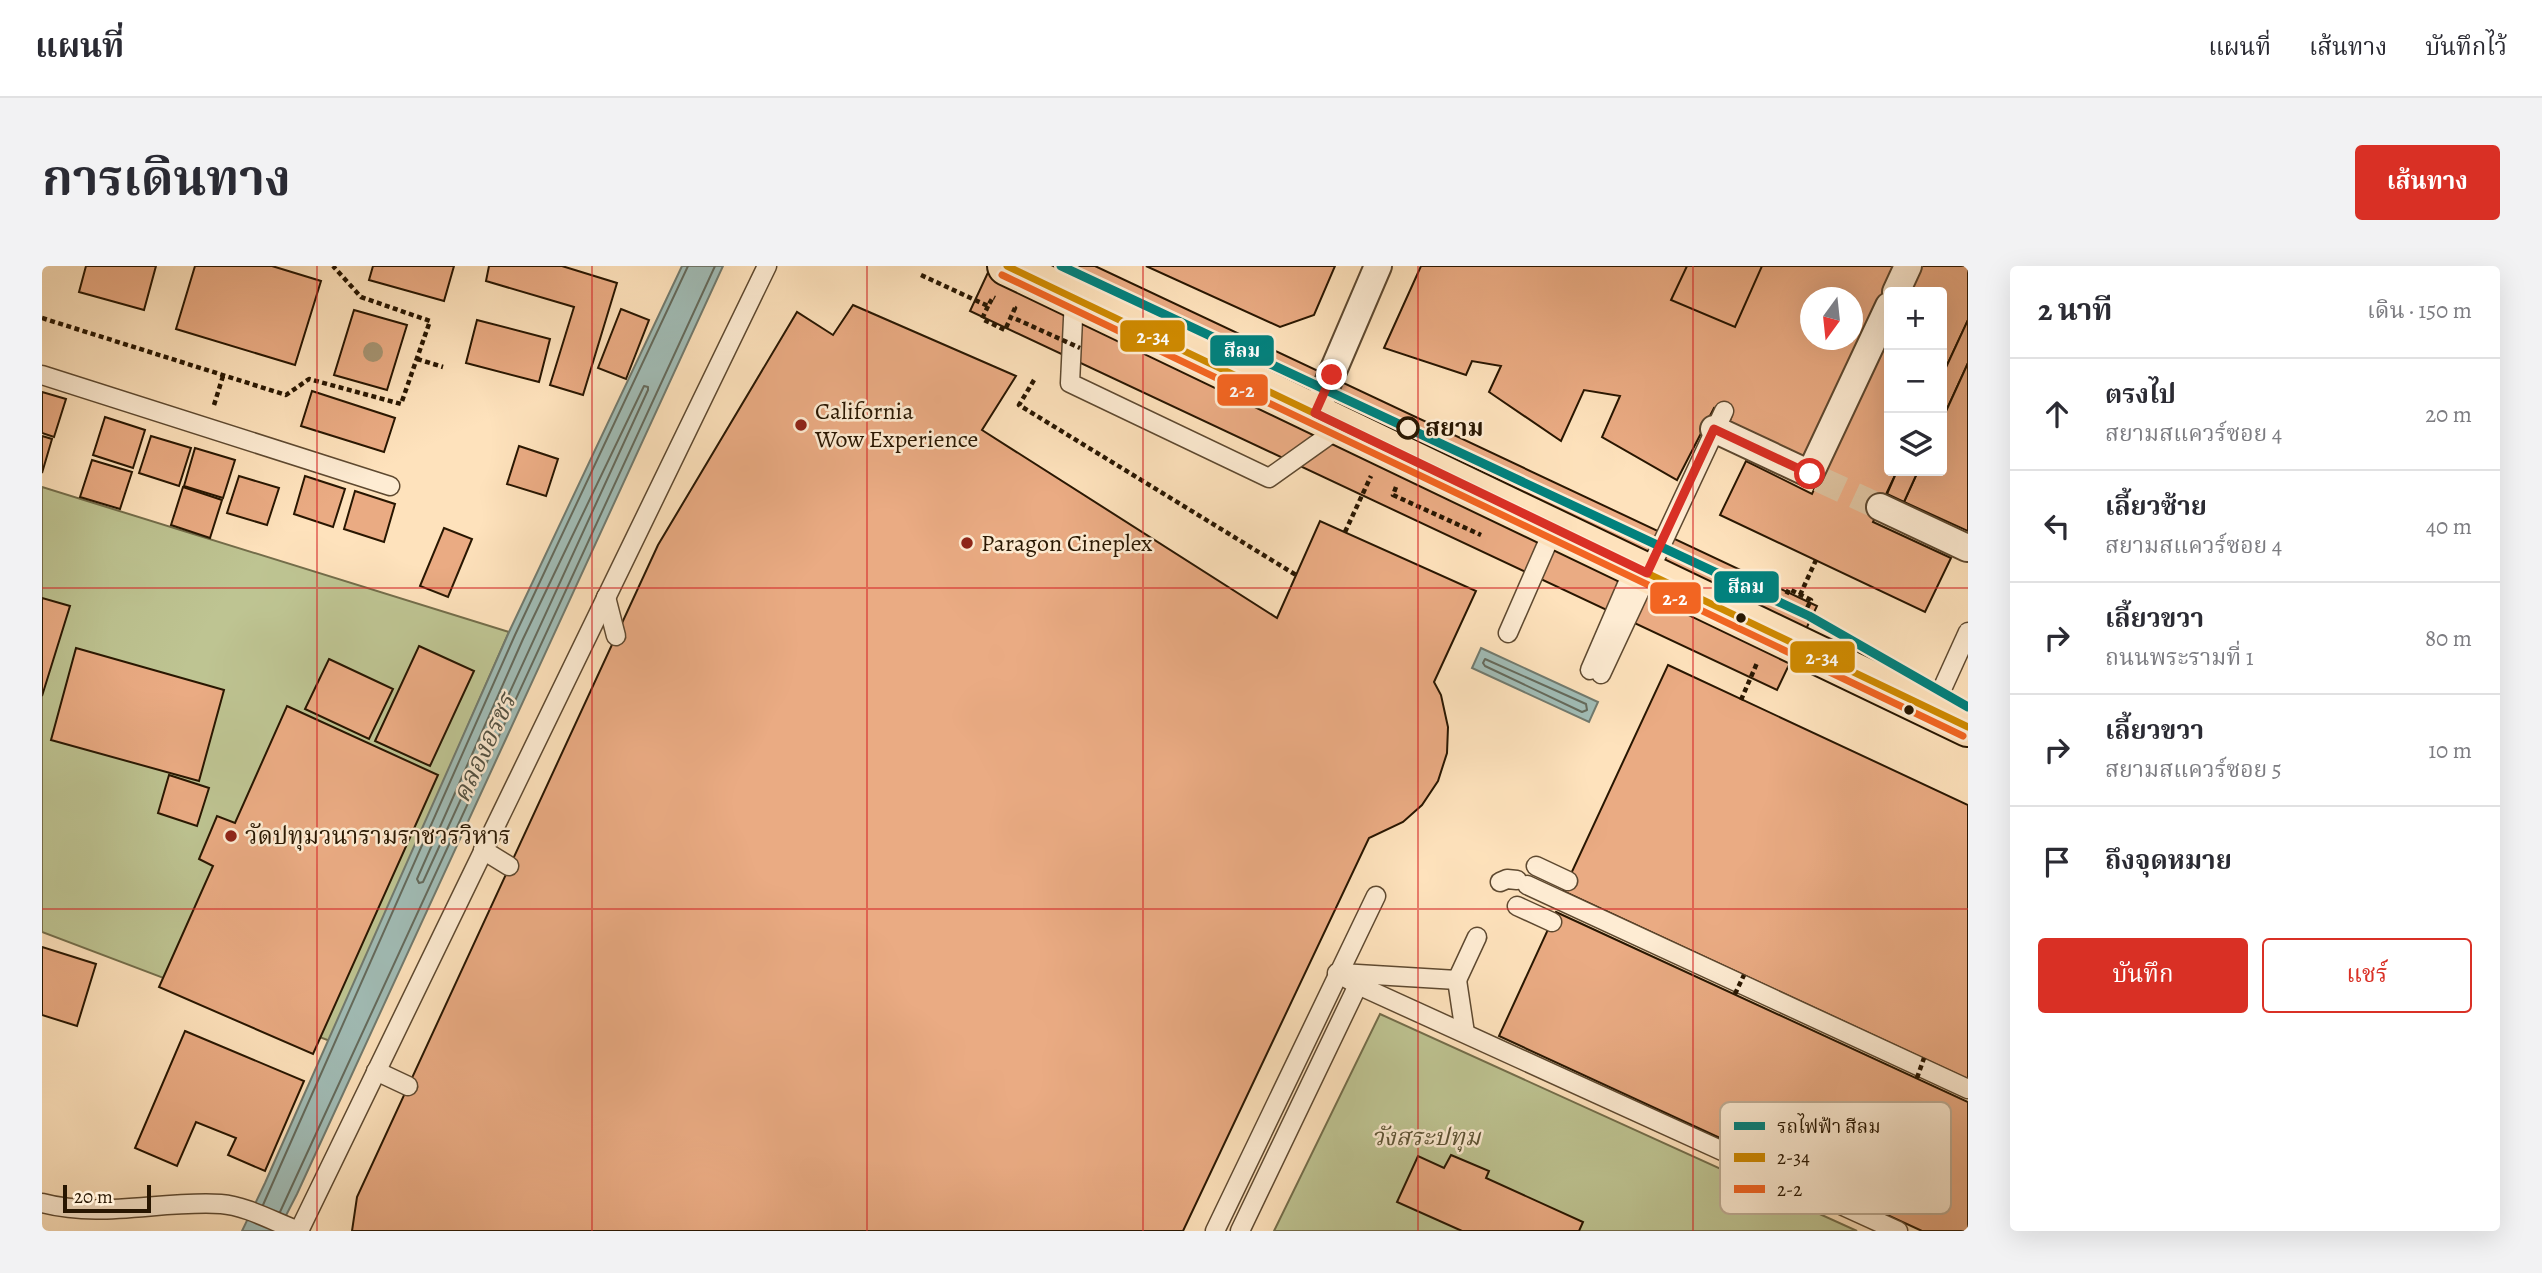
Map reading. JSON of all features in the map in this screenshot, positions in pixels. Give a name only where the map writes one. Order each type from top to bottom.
[{"type":"main road","points":[[1007,266],[1968,727]]},
{"type":"street","points":[[1328,420],[1378,266]]},
{"type":"street","points":[[1898,287],[1908,266]]},
{"type":"street","points":[[1719,420],[1815,477],[1884,318]]},
{"type":"street","points":[[1880,507],[1967,548]]},
{"type":"lane","points":[[42,1203],[62,1208],[93,1210],[223,1204],[293,1229],[376,1071],[767,266]]},
{"type":"lane","points":[[1074,298],[1070,383],[1269,478],[1328,420]]},
{"type":"lane","points":[[42,375],[390,486]]},
{"type":"lane","points":[[1596,672],[1641,569],[1719,420]]},
{"type":"lane","points":[[1508,633],[1554,528]]},
{"type":"lane","points":[[606,597],[616,636]]},
{"type":"lane","points":[[1933,709],[1968,632]]},
{"type":"lane","points":[[483,850],[509,866]]},
{"type":"lane","points":[[1536,866],[1568,881]]},
{"type":"lane","points":[[1515,882],[1968,1088]]},
{"type":"lane","points":[[1215,1231],[1376,896]]},
{"type":"lane","points":[[1517,906],[1552,922]]},
{"type":"lane","points":[[1465,1032],[1457,980],[1477,937]]},
{"type":"lane","points":[[1337,973],[1457,980]]},
{"type":"lane","points":[[1337,973],[1358,985],[1720,1149]]},
{"type":"lane","points":[[1240,1231],[1358,985]]},
{"type":"lane","points":[[376,1071],[408,1086]]},
{"type":"lane","points":[[1861,1214],[1898,1231]]},
{"type":"path","points":[[42,318],[286,395],[309,379],[401,404],[429,321],[361,297],[333,266]]},
{"type":"path","points":[[921,275],[988,306]]},
{"type":"path","points":[[993,297],[1015,308],[1014,317],[1005,330],[982,319],[988,306],[993,297]]},
{"type":"path","points":[[1014,317],[1080,348]]},
{"type":"path","points":[[417,359],[443,368]]},
{"type":"path","points":[[1291,370],[1393,419]]},
{"type":"path","points":[[206,428],[223,376]]},
{"type":"path","points":[[1034,380],[1019,405],[1296,575]]},
{"type":"path","points":[[1345,532],[1362,495]]},
{"type":"path","points":[[1396,496],[1481,535]]},
{"type":"path","points":[[1800,594],[1816,560]]},
{"type":"path","points":[[1783,603],[1789,589],[1811,600],[1805,613]]},
{"type":"path","points":[[1741,699],[1750,677]]},
{"type":"path","points":[[1735,994],[1744,975]]},
{"type":"path","points":[[1917,1078],[1924,1058]]},
{"type":"green space","points":[[42,487],[509,632],[330,1041],[42,932]]},
{"type":"green space","name":"วังสระปทุม","points":[[1380,1014],[1720,1169],[1720,1214],[1820,1214],[1857,1231],[1274,1231]]},
{"type":"water","name":"คลองอรชร","points":[[682,266],[723,266],[297,1194],[278,1231],[242,1231],[509,632]]},
{"type":"water","points":[[1481,648],[1598,702],[1589,722],[1472,668]]},
{"type":"building","points":[[86,266],[156,266],[144,310],[79,292]]},
{"type":"building","points":[[195,266],[272,266],[321,281],[295,365],[176,329]]},
{"type":"building","points":[[373,266],[454,266],[444,301],[369,280]]},
{"type":"building","points":[[489,266],[562,266],[617,283],[583,395],[550,385],[574,307],[486,281]]},
{"type":"building","points":[[991,266],[1095,266],[1817,606],[1777,690],[970,311]]},
{"type":"building","points":[[1146,266],[1335,266],[1314,315],[1280,327]]},
{"type":"building","points":[[1421,266],[1899,266],[1889,287],[1884,287],[1884,298],[1863,343],[1863,287],[1800,287],[1800,350],[1860,350],[1809,458],[1727,429],[1732,415],[1714,408],[1677,480],[1602,437],[1620,396],[1584,390],[1561,441],[1489,392],[1501,366],[1472,361],[1466,375],[1384,348]]},
{"type":"building","points":[[1687,266],[1762,266],[1735,327],[1671,300]]},
{"type":"building","points":[[1918,266],[1968,266],[1968,320],[1947,365],[1947,287],[1908,287]]},
{"type":"building","points":[[853,305],[1016,376],[982,430],[1277,618],[1320,521],[1476,591],[1434,682],[1441,695],[1448,727],[1447,753],[1438,781],[1422,805],[1403,822],[1369,838],[1183,1231],[352,1231],[357,1197],[658,545],[797,312],[833,335]]},
{"type":"building","points":[[621,309],[649,320],[626,379],[598,368]]},
{"type":"building","points":[[354,310],[407,325],[387,390],[334,375]]},
{"type":"building","points":[[477,320],[550,339],[539,382],[466,363]]},
{"type":"building","points":[[1968,320],[1968,363],[1947,409],[1947,365]]},
{"type":"building","points":[[1884,339],[1884,476],[1895,476],[1873,522],[1951,558],[1925,612],[1720,515],[1746,461],[1812,494]]},
{"type":"building","points":[[1968,363],[1968,531],[1904,502],[1916,476],[1947,476],[1947,409]]},
{"type":"building","points":[[312,391],[395,418],[384,452],[301,426]]},
{"type":"building","points":[[42,392],[66,399],[54,437],[42,433]]},
{"type":"building","points":[[105,417],[145,430],[133,468],[93,455]]},
{"type":"building","points":[[42,436],[52,439],[42,473]]},
{"type":"building","points":[[151,436],[191,448],[179,486],[139,473]]},
{"type":"building","points":[[519,446],[558,459],[546,496],[507,484]]},
{"type":"building","points":[[195,448],[235,460],[223,498],[184,486]]},
{"type":"building","points":[[92,460],[132,472],[120,509],[80,497]]},
{"type":"building","points":[[239,476],[279,488],[267,525],[227,513]]},
{"type":"building","points":[[305,476],[345,489],[333,527],[294,514]]},
{"type":"building","points":[[1895,476],[1916,476],[1904,502],[1887,494]]},
{"type":"building","points":[[183,487],[222,500],[210,538],[171,525]]},
{"type":"building","points":[[355,491],[395,504],[384,542],[344,529]]},
{"type":"building","points":[[444,528],[472,539],[448,597],[420,586]]},
{"type":"building","points":[[42,598],[70,606],[42,696]]},
{"type":"building","points":[[419,646],[474,671],[430,766],[375,741]]},
{"type":"building","points":[[76,648],[224,690],[199,781],[51,740]]},
{"type":"building","points":[[329,659],[393,689],[369,739],[305,709]]},
{"type":"building","points":[[1668,665],[1968,805],[1968,1079],[1563,891]]},
{"type":"building","points":[[287,706],[438,775],[313,1054],[159,987],[213,866],[199,859],[217,816],[235,823]]},
{"type":"building","points":[[169,775],[209,788],[197,826],[158,813]]},
{"type":"building","points":[[1556,912],[1968,1102],[1968,1231],[1922,1231],[1885,1214],[1951,1214],[1951,1102],[1720,1102],[1720,1138],[1499,1036]]},
{"type":"building","points":[[42,947],[96,964],[77,1026],[42,1015]]},
{"type":"building","points":[[185,1031],[304,1081],[265,1171],[228,1155],[236,1138],[196,1122],[177,1166],[135,1148]]},
{"type":"building","points":[[1451,1155],[1489,1171],[1486,1178],[1583,1222],[1579,1231],[1462,1231],[1397,1202],[1418,1156],[1444,1168]]},
{"type":"tunnel","points":[[1819,479],[1880,507]]},
{"type":"metro line","name":"สีลม","points":[[1061,266],[1809,616],[1968,707]]},
{"type":"transit line","name":"2-34","points":[[1007,266],[1968,727]]},
{"type":"transit line","name":"2-2","points":[[1002,275],[1963,736]]},
{"type":"place","name":"California Wow Experience","points":[[801,425]]},
{"type":"place","name":"สยาม","points":[[1408,428]]},
{"type":"place","name":"Paragon Cineplex","points":[[967,543]]},
{"type":"place","name":"วัดปทุมวนารามราชวรวิหาร","points":[[231,836]]},
{"type":"route","points":[[1332,375],[1315,413],[1647,573],[1714,429],[1810,474]]}]
